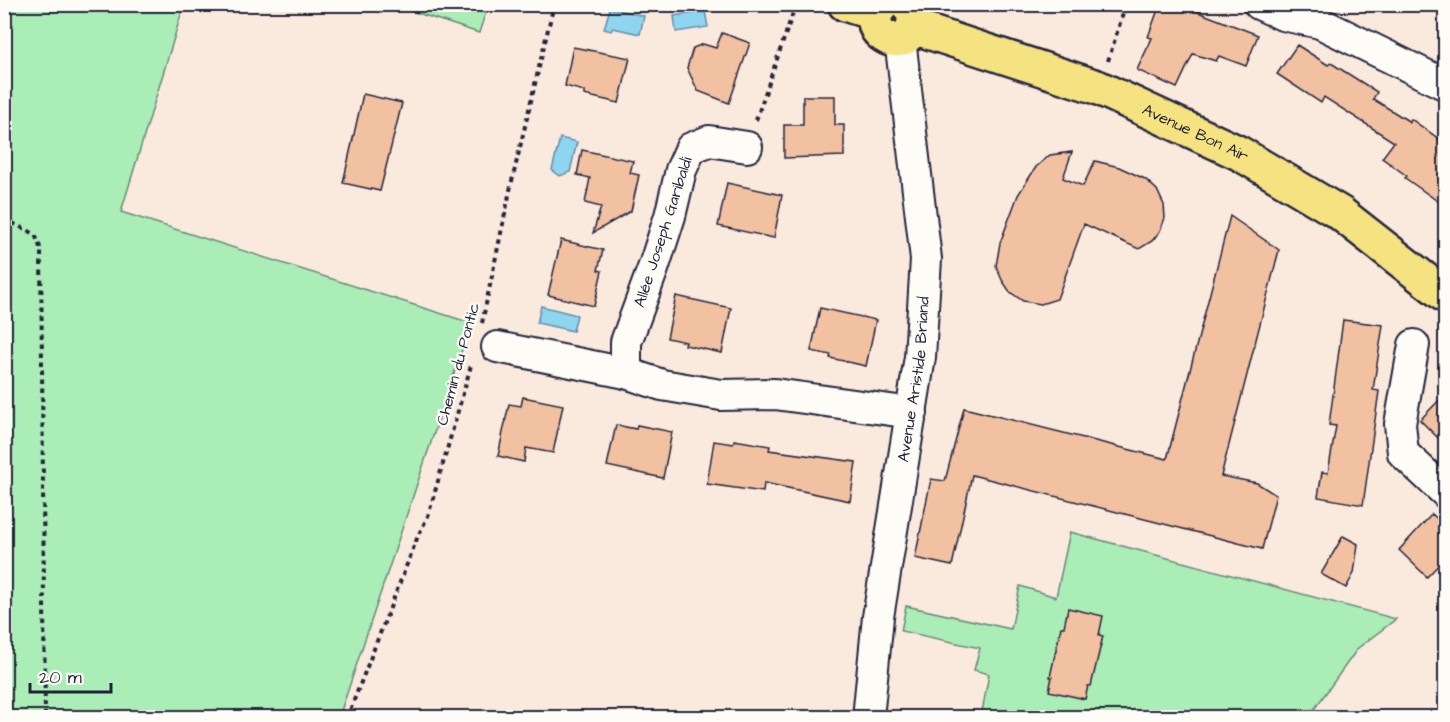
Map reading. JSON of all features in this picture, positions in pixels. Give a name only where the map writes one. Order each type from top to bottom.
[{"type":"main road","name":"Avenue Bon Air","points":[[845,4],[896,18],[1097,87],[1239,153],[1340,213],[1446,296]]},
{"type":"street","points":[[1259,4],[1283,15],[1298,11],[1446,85]]},
{"type":"street","name":"Avenue Aristide Briand","points":[[868,717],[878,617],[920,357],[926,259],[896,18]]},
{"type":"street","name":"Allée Joseph Garibaldi","points":[[626,374],[626,342],[670,216],[681,170],[691,148],[710,141],[747,147]]},
{"type":"street","points":[[484,344],[626,374],[662,385],[721,395],[775,394],[912,414]]},
{"type":"street","points":[[1414,345],[1400,424],[1403,453],[1446,494]]},
{"type":"path","name":"Chemin du Pontic","points":[[347,717],[428,516],[484,344],[512,181],[554,4]]},
{"type":"path","points":[[747,147],[796,4]]},
{"type":"path","points":[[1097,87],[1126,4]]},
{"type":"path","points":[[4,219],[35,234],[41,250],[45,717]]},
{"type":"path","points":[[65,717],[74,713],[94,713],[110,717]]},
{"type":"green space","points":[[488,4],[479,33],[393,5]]},
{"type":"green space","points":[[4,5],[184,5],[121,212],[471,323],[339,717],[5,717]]},
{"type":"green space","points":[[1070,532],[1396,619],[1358,648],[1308,718],[981,717],[989,674],[974,670],[980,648],[901,631],[906,606],[1011,629],[1020,586],[1056,597]]},
{"type":"water","points":[[610,8],[644,16],[640,34],[613,28],[611,31],[604,29]]},
{"type":"water","points":[[705,11],[708,27],[676,32],[674,16]]},
{"type":"water","points":[[560,138],[577,142],[570,172],[560,176],[552,170]]},
{"type":"water","points":[[541,306],[577,315],[573,331],[537,323]]},
{"type":"building","points":[[1160,4],[1177,4],[1258,35],[1246,66],[1219,56],[1216,61],[1193,54],[1177,88],[1137,70],[1152,38],[1148,37]]},
{"type":"building","points":[[722,33],[750,43],[729,103],[698,91],[687,68],[693,48],[703,44],[716,48]]},
{"type":"building","points":[[1297,45],[1377,92],[1373,99],[1410,122],[1411,119],[1446,144],[1446,207],[1405,178],[1407,176],[1382,158],[1394,142],[1324,97],[1321,103],[1277,74]]},
{"type":"building","points":[[573,47],[630,58],[619,103],[584,95],[584,91],[565,86]]},
{"type":"building","points":[[363,94],[402,103],[380,191],[343,183]]},
{"type":"building","points":[[803,96],[835,96],[835,125],[844,125],[844,156],[784,158],[784,125],[803,125]]},
{"type":"building","points":[[582,150],[633,161],[630,173],[639,175],[631,211],[593,233],[601,207],[585,203],[590,178],[577,175]]},
{"type":"building","points":[[1072,152],[1063,178],[1083,186],[1095,161],[1119,167],[1145,179],[1157,190],[1164,205],[1165,218],[1160,231],[1152,241],[1139,249],[1084,224],[1057,299],[1041,304],[1023,301],[1010,292],[996,266],[1000,243],[1018,195],[1036,167],[1050,155]]},
{"type":"building","points":[[727,183],[782,195],[774,238],[718,226]]},
{"type":"building","points":[[1230,216],[1279,250],[1221,476],[1257,483],[1276,495],[1262,549],[972,475],[952,566],[915,558],[931,479],[945,481],[964,408],[1167,459]]},
{"type":"building","points":[[561,240],[603,250],[598,270],[602,271],[594,306],[548,295]]},
{"type":"building","points":[[676,296],[731,308],[722,353],[685,345],[686,342],[667,338]]},
{"type":"building","points":[[820,308],[876,320],[866,366],[811,351]]},
{"type":"building","points":[[1343,320],[1383,325],[1373,390],[1379,391],[1363,505],[1318,497],[1322,472],[1328,473],[1336,426],[1329,425]]},
{"type":"building","points":[[1446,393],[1446,446],[1420,420]]},
{"type":"building","points":[[523,397],[563,405],[553,453],[526,448],[524,462],[498,456],[509,404],[521,406]]},
{"type":"building","points":[[616,425],[636,429],[637,425],[672,432],[663,478],[607,466]]},
{"type":"building","points":[[734,440],[770,446],[769,450],[856,462],[850,501],[764,483],[763,492],[707,484],[714,441],[733,444]]},
{"type":"building","points":[[1432,514],[1446,527],[1446,557],[1427,577],[1399,550]]},
{"type":"building","points":[[1343,536],[1358,544],[1354,573],[1346,588],[1321,574]]},
{"type":"building","points":[[1068,608],[1103,616],[1099,635],[1103,636],[1091,686],[1088,686],[1085,699],[1049,691],[1061,627],[1064,627]]}]
